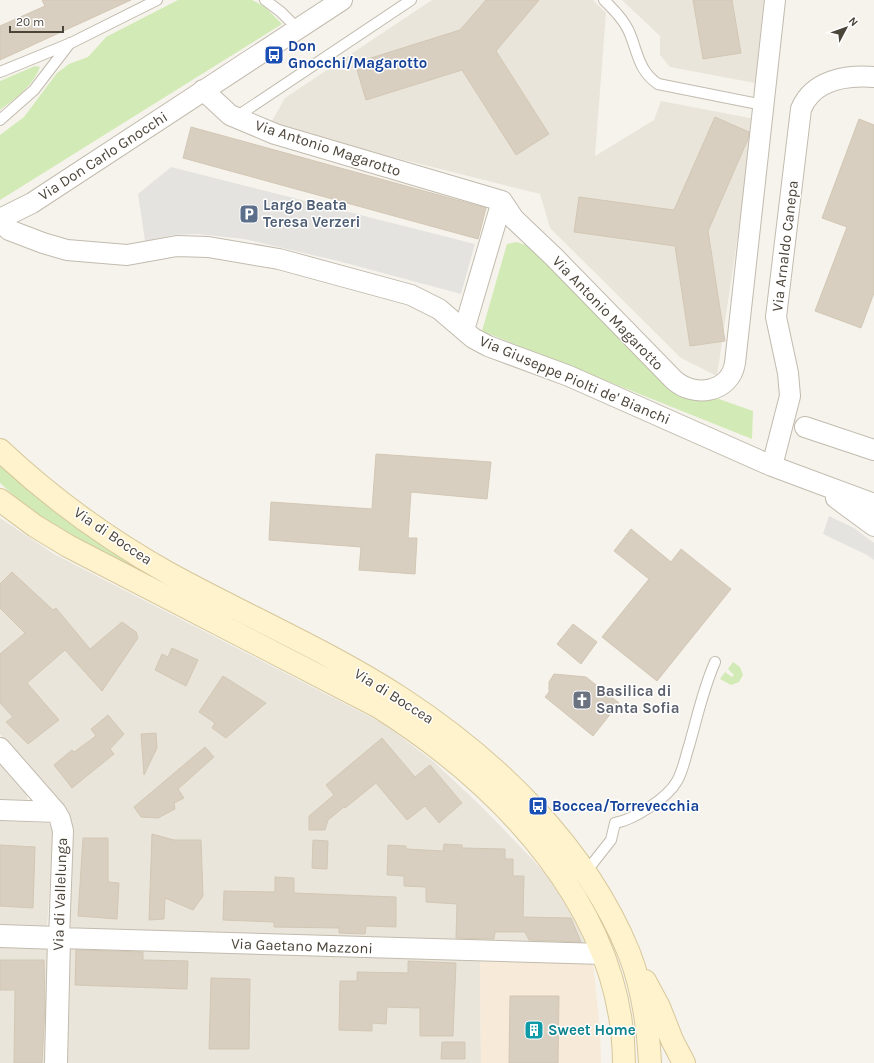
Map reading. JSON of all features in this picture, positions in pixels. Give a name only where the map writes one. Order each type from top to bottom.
[{"type":"main road","name":"Via di Boccea","points":[[0,450],[67,505],[131,550],[170,573],[375,683],[437,724],[475,753],[514,790],[553,832],[585,873],[606,907],[629,955],[643,1003],[650,1063]]},
{"type":"main road","name":"Via di Boccea","points":[[0,500],[34,526],[52,537],[157,593],[380,707],[421,735],[461,767],[526,830],[546,854],[573,894],[592,928],[603,954],[620,1009],[624,1036],[624,1063]]},
{"type":"main road","points":[[629,955],[659,1006],[672,1040],[684,1063]]},
{"type":"street","name":"Via Don Carlo Gnocchi","points":[[0,220],[32,203],[342,0]]},
{"type":"street","name":"Via Antonio Magarotto","points":[[236,117],[275,134],[502,202],[514,219],[554,257],[674,380],[685,388],[705,391],[718,388],[730,378],[735,363],[775,0]]},
{"type":"street","name":"Via Arnaldo Canepa","points":[[772,466],[790,396],[788,373],[776,317],[802,109],[808,98],[825,84],[837,79],[853,76],[874,77]]},
{"type":"street","points":[[203,90],[225,111],[236,117]]},
{"type":"street","points":[[464,330],[502,202]]},
{"type":"street","name":"Via Giuseppe Piolti de' Bianchi","points":[[0,220],[9,230],[36,241],[67,250],[128,255],[177,246],[198,246],[242,252],[286,261],[412,295],[439,309],[484,345],[524,358],[617,396],[772,466],[874,504]]},
{"type":"street","points":[[804,427],[874,450]]},
{"type":"street","points":[[818,484],[874,526]]},
{"type":"street","name":"Via di Vallelunga","points":[[0,748],[56,812],[63,831],[56,1063]]},
{"type":"street","points":[[0,810],[56,812]]},
{"type":"street","name":"Via Gaetano Mazzoni","points":[[0,936],[603,954]]},
{"type":"lane","points":[[0,72],[70,43],[157,0]]},
{"type":"lane","points":[[265,0],[298,29]]},
{"type":"lane","points":[[236,117],[411,0]]},
{"type":"lane","points":[[604,0],[625,24],[641,67],[651,79],[658,84],[763,105]]},
{"type":"lane","points":[[0,120],[34,90],[70,43]]},
{"type":"lane","points":[[585,873],[611,840],[615,824],[622,822],[653,804],[664,796],[677,782],[701,705],[704,687],[715,662]]},
{"type":"shaded area","points":[[432,0],[593,0],[606,13],[595,156],[654,120],[661,101],[755,119],[717,376],[681,358],[550,228],[540,194],[269,126],[285,98]]},
{"type":"shaded area","points":[[622,0],[764,0],[755,83],[670,67],[660,55],[660,36]]},
{"type":"shaded area","name":"Largo Beata Teresa Verzeri","points":[[171,167],[475,244],[461,294],[338,261],[244,239],[197,234],[173,235],[145,241],[138,194]]},
{"type":"shaded area","points":[[829,516],[854,528],[874,543],[874,560],[867,555],[823,534]]},
{"type":"shaded area","points":[[0,518],[54,554],[384,724],[434,762],[482,807],[534,861],[565,897],[588,947],[65,932],[72,824],[52,795],[0,734]]},
{"type":"shaded area","points":[[0,763],[27,795],[27,800],[0,799]]},
{"type":"shaded area","points":[[0,821],[48,823],[54,827],[47,926],[0,925]]},
{"type":"shaded area","points":[[0,944],[49,945],[44,1063],[0,1063]]},
{"type":"shaded area","points":[[66,945],[480,959],[481,1063],[65,1063]]},
{"type":"shaded area","points":[[480,959],[593,962],[600,1029],[601,1063],[481,1063]]},
{"type":"green space","points":[[178,0],[252,0],[265,7],[282,24],[0,200],[0,135],[24,117],[57,73],[69,64],[88,57],[106,37]]},
{"type":"green space","points":[[35,66],[40,67],[33,80],[18,96],[0,110],[0,81]]},
{"type":"green space","points":[[517,242],[528,246],[604,318],[639,359],[671,382],[753,411],[752,439],[482,331],[507,244]]},
{"type":"green space","points":[[0,465],[44,501],[180,591],[54,527],[29,509],[0,483]]},
{"type":"green space","points":[[733,662],[740,667],[743,675],[739,682],[731,685],[720,679],[725,672],[732,677],[734,675],[728,669]]},
{"type":"building","points":[[42,0],[131,0],[0,60],[0,26],[45,6]]},
{"type":"building","points":[[486,0],[539,0],[496,51],[549,134],[516,155],[462,70],[366,100],[355,63],[460,30]]},
{"type":"building","points":[[693,0],[732,0],[741,53],[703,59]]},
{"type":"building","points":[[715,117],[749,132],[748,139],[708,231],[725,341],[690,346],[675,246],[574,232],[579,197],[674,210]]},
{"type":"building","points":[[859,119],[874,125],[874,293],[861,328],[815,311],[847,227],[822,218]]},
{"type":"building","points":[[191,127],[486,208],[478,239],[183,158]]},
{"type":"building","points":[[376,454],[491,462],[487,499],[411,492],[408,538],[417,538],[415,574],[359,570],[361,547],[269,540],[271,502],[372,509]]},
{"type":"building","points":[[631,529],[671,562],[681,549],[731,589],[657,681],[602,637],[649,579],[614,551]]},
{"type":"building","points":[[12,572],[53,610],[56,608],[90,649],[122,622],[136,632],[138,638],[102,691],[65,650],[27,683],[59,720],[28,744],[6,722],[13,717],[0,703],[0,654],[25,633],[0,608],[0,584]]},
{"type":"building","points":[[573,624],[597,642],[581,664],[557,644]]},
{"type":"building","points":[[172,648],[198,660],[186,686],[155,670],[162,654],[168,657]]},
{"type":"building","name":"Basilica di Santa Sofia","points":[[554,674],[586,677],[619,703],[593,736],[545,697],[549,692],[549,682]]},
{"type":"building","points":[[223,676],[266,703],[226,738],[212,728],[215,723],[199,712]]},
{"type":"building","points":[[108,715],[124,734],[110,749],[114,754],[72,788],[54,765],[72,750],[74,752],[96,736],[91,729]]},
{"type":"building","points":[[156,733],[157,748],[144,775],[141,734]]},
{"type":"building","points":[[382,738],[415,777],[430,765],[462,803],[439,823],[425,806],[407,820],[376,783],[328,820],[325,830],[309,830],[309,816],[334,795],[326,785]]},
{"type":"building","points":[[205,747],[214,757],[178,789],[184,798],[174,803],[175,809],[158,818],[141,817],[134,807]]},
{"type":"building","points":[[152,834],[174,840],[201,840],[203,896],[193,910],[165,898],[164,919],[149,920]]},
{"type":"building","points":[[83,838],[108,838],[108,882],[119,883],[117,919],[78,916]]},
{"type":"building","points":[[313,840],[328,841],[327,869],[312,868]]},
{"type":"building","points":[[444,844],[462,845],[462,848],[505,849],[505,859],[513,859],[513,876],[524,876],[523,917],[571,918],[581,942],[529,940],[525,932],[495,932],[494,939],[456,938],[457,904],[426,902],[426,887],[404,886],[404,876],[387,875],[388,845],[406,846],[406,849],[443,851]]},
{"type":"building","points":[[0,845],[35,847],[33,908],[0,906]]},
{"type":"building","points":[[275,877],[294,878],[294,893],[396,897],[396,927],[366,926],[365,934],[339,933],[339,928],[274,927],[274,922],[223,920],[224,891],[275,892]]},
{"type":"building","points":[[76,950],[143,952],[143,960],[188,961],[187,989],[75,985]]},
{"type":"building","points":[[0,960],[44,960],[45,1005],[42,1063],[14,1063],[15,990],[0,990]]},
{"type":"building","points":[[408,961],[456,963],[453,1036],[420,1036],[420,1008],[387,1007],[386,1024],[372,1023],[372,1031],[339,1030],[340,981],[357,981],[357,972],[408,973]]},
{"type":"building","points":[[211,978],[250,979],[249,1049],[209,1049]]},
{"type":"building","name":"Sweet Home","points":[[510,996],[559,996],[558,1063],[509,1063]]},
{"type":"building","points":[[442,1042],[465,1042],[465,1059],[441,1059]]},
{"type":"place","name":"Don Gnocchi/Magarotto","points":[[274,55]]},
{"type":"place","name":"Largo Beata Teresa Verzeri","points":[[249,214]]},
{"type":"place","name":"Basilica di Santa Sofia","points":[[582,700]]},
{"type":"place","name":"Boccea/Torrevecchia","points":[[538,806]]},
{"type":"place","name":"Sweet Home","points":[[534,1030]]}]
